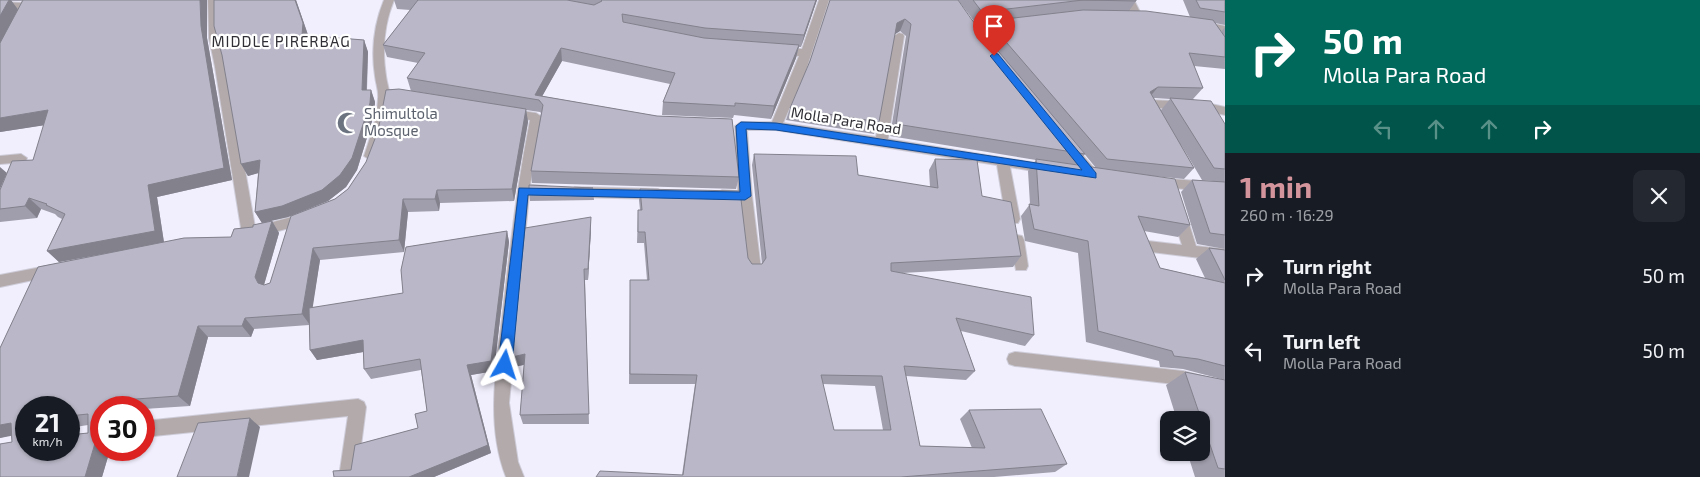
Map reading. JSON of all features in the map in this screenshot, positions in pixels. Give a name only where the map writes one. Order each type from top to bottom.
[{"type":"street","points":[[213,0],[214,38],[222,67],[249,234]]},
{"type":"street","points":[[365,172],[382,115],[384,92],[380,72],[380,32],[389,0]]},
{"type":"street","points":[[776,126],[806,53],[824,0]]},
{"type":"street","points":[[1129,0],[1138,18]]},
{"type":"street","points":[[0,5],[30,3]]},
{"type":"street","points":[[21,21],[30,3]]},
{"type":"street","points":[[1190,23],[1225,29]]},
{"type":"street","points":[[984,44],[970,26],[1020,24]]},
{"type":"street","points":[[1208,25],[1216,38]]},
{"type":"street","points":[[881,142],[899,36]]},
{"type":"street","points":[[768,50],[806,53]]},
{"type":"street","points":[[384,92],[399,95]]},
{"type":"street","points":[[1163,129],[1149,104],[1202,106],[1225,111]]},
{"type":"street","points":[[499,111],[536,117],[523,190],[501,404],[509,462],[515,477]]},
{"type":"street","name":"Molla Para Road","points":[[754,269],[736,126],[776,126],[1098,176],[1062,138]]},
{"type":"street","points":[[0,160],[21,158],[0,210]]},
{"type":"street","points":[[1003,162],[1021,266]]},
{"type":"street","points":[[1187,169],[1196,185]]},
{"type":"street","points":[[1141,181],[1170,185],[1225,188]]},
{"type":"street","points":[[1170,185],[1192,252]]},
{"type":"street","points":[[523,190],[668,194]]},
{"type":"street","points":[[707,195],[745,196]]},
{"type":"street","points":[[232,238],[291,224],[317,214]]},
{"type":"street","points":[[286,243],[291,224]]},
{"type":"street","points":[[1148,247],[1225,255]]},
{"type":"street","points":[[0,281],[69,268]]},
{"type":"street","points":[[1015,359],[1183,378],[1225,389]]},
{"type":"street","points":[[155,428],[358,407],[348,477]]},
{"type":"building","points":[[0,0],[9,0],[0,16]]},
{"type":"building","points":[[23,0],[200,0],[201,26],[224,168],[148,185],[155,231],[47,251],[65,214],[47,204],[29,198],[25,206],[0,209],[0,190],[12,161],[33,160],[48,110],[0,118],[0,43]]},
{"type":"building","points":[[214,0],[295,0],[303,23],[302,35],[364,40],[362,90],[371,90],[370,103],[352,158],[340,175],[322,190],[282,206],[255,212],[260,160],[241,164],[222,55],[214,26]]},
{"type":"building","points":[[418,0],[567,0],[594,5],[601,0],[816,0],[804,35],[705,28],[622,14],[623,22],[704,38],[799,45],[774,106],[735,103],[735,106],[663,102],[675,73],[561,48],[535,95],[657,116],[732,119],[739,177],[531,171],[543,105],[539,100],[407,78],[425,53],[383,45]]},
{"type":"building","points":[[830,0],[958,0],[972,20],[1085,154],[896,124],[911,24],[905,19],[897,23],[879,122],[790,108],[810,61]]},
{"type":"building","points":[[973,0],[1083,0],[982,12]]},
{"type":"building","points":[[1083,0],[1136,0],[1136,1]]},
{"type":"building","points":[[1196,0],[1225,0],[1225,12],[1200,8]]},
{"type":"building","points":[[1083,10],[1146,11],[1213,20],[1225,37],[1225,57],[1189,53],[1203,88],[1158,87],[1150,92],[1194,168],[1107,159],[988,21]]},
{"type":"building","points":[[399,89],[526,109],[512,189],[437,190],[435,199],[403,199],[399,240],[313,248],[302,314],[245,318],[242,326],[198,326],[178,396],[155,398],[155,396],[90,396],[90,460],[85,477],[0,477],[0,444],[12,442],[11,423],[0,425],[0,348],[38,267],[184,238],[231,237],[234,229],[253,227],[253,225],[272,221],[255,277],[258,283],[264,285],[270,283],[291,216],[335,199],[348,189],[366,162],[378,131],[386,90]]},
{"type":"building","points":[[1170,98],[1211,101],[1225,124],[1225,169],[1214,168]]},
{"type":"building","points":[[754,154],[856,156],[858,175],[938,188],[935,159],[977,160],[982,196],[1011,202],[1021,256],[891,263],[891,271],[1031,297],[1034,335],[956,318],[975,371],[904,366],[920,446],[985,448],[969,410],[1041,409],[1067,464],[901,477],[596,477],[600,471],[683,475],[697,375],[630,374],[630,280],[649,280],[645,232],[638,232],[638,210],[642,210],[640,189],[740,191],[748,258],[752,264],[762,264],[766,258]],"holes":[[[821,375],[882,376],[891,430],[834,430]]]},
{"type":"building","points":[[1036,159],[1175,179],[1190,225],[1138,216],[1160,268],[1225,283],[1225,366],[1198,359],[1174,356],[1172,351],[1098,331],[1088,241],[1034,229],[1029,204],[1039,206]]},
{"type":"building","points":[[1192,180],[1225,182],[1225,235],[1210,233]]},
{"type":"building","points":[[529,185],[593,188],[529,189]]},
{"type":"building","points":[[591,217],[588,269],[584,269],[589,414],[520,415],[525,354],[512,357],[525,228]]},
{"type":"building","points":[[507,231],[491,361],[467,365],[488,445],[409,477],[334,477],[333,471],[351,470],[355,445],[418,428],[415,414],[427,411],[420,359],[364,369],[363,340],[310,350],[309,308],[403,293],[401,270],[406,247]]},
{"type":"building","points":[[1209,248],[1225,250],[1225,280]]},
{"type":"building","points":[[1185,372],[1225,380],[1225,469],[1218,468],[1210,445],[1210,411],[1198,411]]},
{"type":"building","points":[[250,418],[237,477],[177,477],[198,423]]},
{"type":"place","name":"Shimultola Mosque","points":[[348,123]]},
{"type":"district","name":"MIDDLE PIRERBAG","points":[[281,42]]},
{"type":"route","points":[[505,365],[523,190],[745,196],[741,126],[776,126],[1093,176],[994,56]]}]
